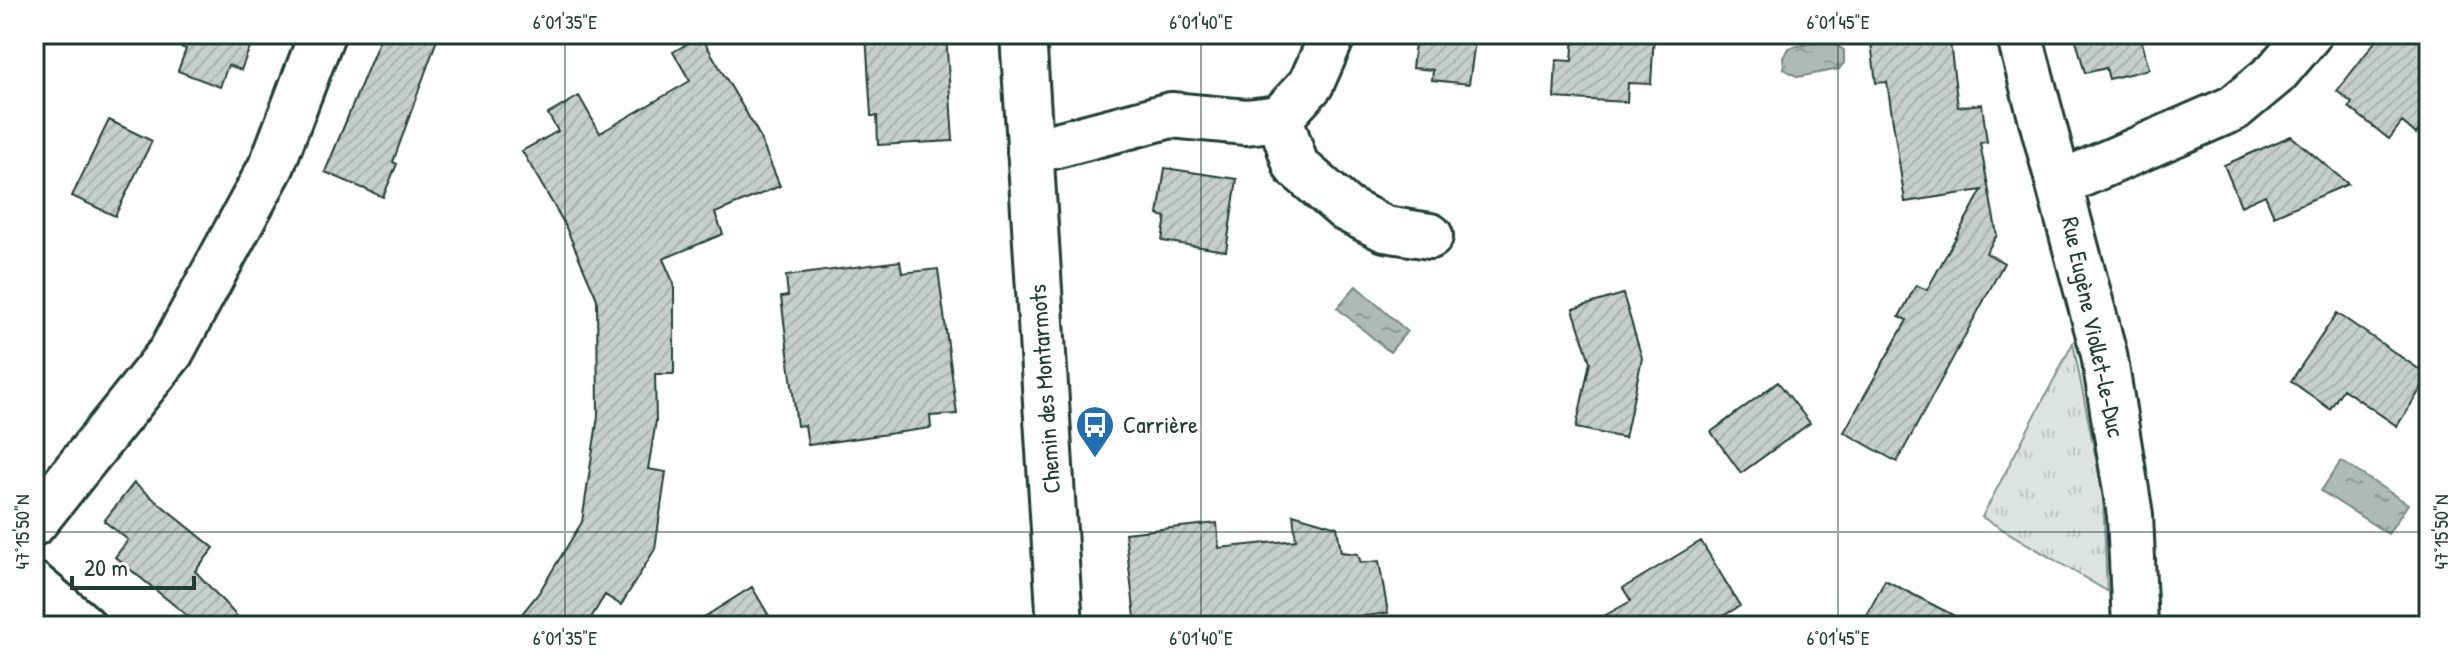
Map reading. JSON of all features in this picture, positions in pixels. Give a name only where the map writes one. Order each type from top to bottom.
[{"type":"street","points":[[34,523],[171,352],[272,165],[322,34]]},
{"type":"street","name":"Chemin des Montarmots","points":[[1023,34],[1060,626]]},
{"type":"street","points":[[1030,152],[1171,115],[1246,122],[1280,118],[1311,84],[1333,34]]},
{"type":"street","name":"Rue Eugène Viollet-le-Duc","points":[[2019,34],[2104,354],[2130,515],[2135,626]]},
{"type":"street","points":[[2059,184],[2234,108],[2276,73],[2309,34]]},
{"type":"street","points":[[1280,118],[1296,166],[1346,209],[1385,229],[1430,236]]},
{"type":"street","points":[[34,585],[83,626]]},
{"type":"green space","points":[[2073,343],[2103,494],[2107,591],[1982,517]]},
{"type":"water","points":[[1828,40],[1844,50],[1844,63],[1839,69],[1798,77],[1784,69],[1783,58],[1788,48]]},
{"type":"water","points":[[1356,286],[1407,331],[1390,352],[1337,308]]},
{"type":"water","points":[[2341,461],[2408,504],[2388,534],[2321,491]]},
{"type":"building","points":[[154,34],[255,34],[241,70],[228,65],[220,87],[178,71],[186,49],[154,37]]},
{"type":"building","points":[[382,34],[439,34],[393,162],[397,164],[383,197],[325,172]]},
{"type":"building","points":[[866,34],[946,34],[953,141],[878,145],[877,116],[871,116]]},
{"type":"building","points":[[1416,34],[1476,34],[1469,84],[1432,80],[1433,70],[1412,68]]},
{"type":"building","points":[[1574,34],[1654,34],[1651,84],[1628,83],[1627,102],[1554,98],[1556,60],[1572,61]]},
{"type":"building","points":[[1870,34],[1949,34],[1958,107],[1982,104],[1987,142],[1980,143],[1997,235],[1986,253],[2004,263],[1897,462],[1844,432],[1907,320],[1899,317],[1916,285],[1927,290],[1982,190],[1905,202],[1887,82],[1876,83]]},
{"type":"building","points":[[2100,34],[2140,34],[2149,69],[2109,79],[2106,68],[2085,73],[2076,40]]},
{"type":"building","points":[[2381,34],[2429,34],[2429,118],[2416,134],[2402,122],[2389,139],[2349,107],[2352,103],[2337,91]]},
{"type":"building","points":[[701,36],[757,131],[780,186],[715,213],[723,234],[663,259],[674,284],[674,374],[655,374],[656,421],[648,469],[666,472],[655,549],[621,605],[605,595],[586,626],[572,618],[567,626],[512,626],[538,594],[582,522],[598,416],[597,299],[564,223],[522,151],[558,131],[548,114],[579,96],[600,133],[690,81],[673,52]]},
{"type":"building","points":[[109,120],[152,141],[115,216],[72,196]]},
{"type":"building","points":[[2291,136],[2348,184],[2274,216],[2265,195],[2241,206],[2224,165]]},
{"type":"building","points":[[1165,168],[1237,179],[1226,251],[1162,241],[1166,217],[1158,215]]},
{"type":"building","points":[[900,261],[902,273],[938,269],[957,414],[930,416],[931,428],[808,445],[805,425],[797,426],[781,297],[788,296],[786,276]]},
{"type":"building","points":[[1623,294],[1642,358],[1625,438],[1576,428],[1590,362],[1573,309]]},
{"type":"building","points":[[2337,313],[2429,376],[2397,426],[2343,389],[2330,409],[2291,381]]},
{"type":"building","points":[[1778,382],[1810,423],[1741,473],[1711,432]]},
{"type":"building","points":[[134,483],[214,548],[195,571],[246,626],[200,626],[115,557],[128,540],[104,521]]},
{"type":"building","points":[[1293,514],[1337,527],[1341,552],[1358,554],[1361,563],[1379,561],[1388,613],[1350,618],[1352,626],[1136,626],[1125,533],[1217,523],[1219,548],[1296,540]]},
{"type":"building","points":[[1701,541],[1740,606],[1706,626],[1586,626],[1631,601],[1623,588]]},
{"type":"building","points":[[1885,580],[1974,626],[1884,626],[1866,617]]},
{"type":"building","points":[[752,587],[769,616],[753,626],[690,626]]},
{"type":"place","name":"Carrière","points":[[1095,459]]}]
